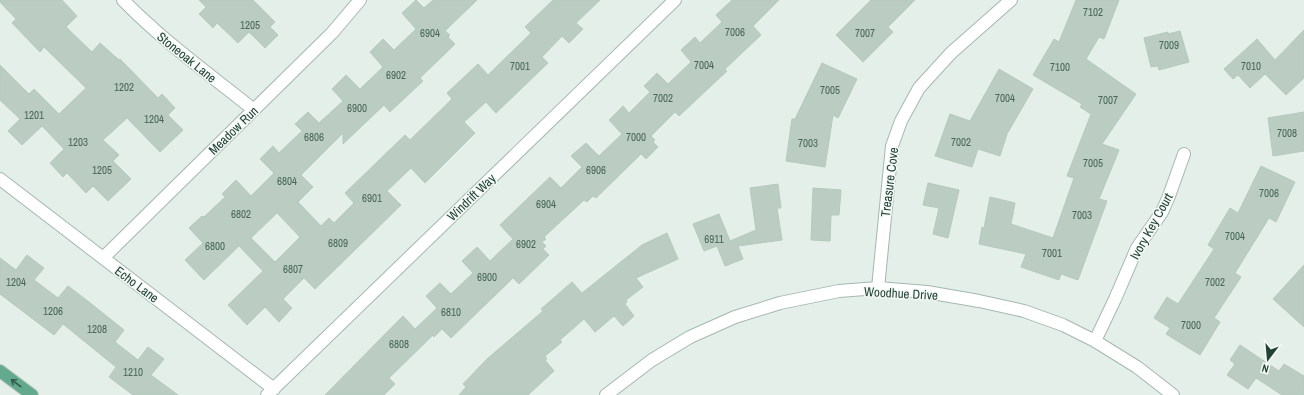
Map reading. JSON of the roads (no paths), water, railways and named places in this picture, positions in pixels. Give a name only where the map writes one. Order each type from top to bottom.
[{"type":"main road","points":[[0,371],[32,395]]},
{"type":"street","name":"Stoneoak Lane","points":[[123,0],[172,46],[254,110]]},
{"type":"street","name":"Meadow Run","points":[[103,258],[332,33],[360,0]]},
{"type":"street","name":"Windrift Way","points":[[270,392],[674,0]]},
{"type":"street","name":"Treasure Cove","points":[[878,288],[892,146],[901,121],[919,88],[951,53],[1011,0]]},
{"type":"street","name":"Ivory Key Court","points":[[1095,341],[1137,248],[1162,212],[1184,154]]},
{"type":"street","name":"Echo Lane","points":[[0,179],[103,258],[270,392]]},
{"type":"street","name":"Woodhue Drive","points":[[606,395],[652,360],[690,337],[735,317],[780,302],[839,292],[878,288],[928,292],[979,301],[1024,311],[1063,325],[1095,341],[1137,367],[1173,395]]}]
